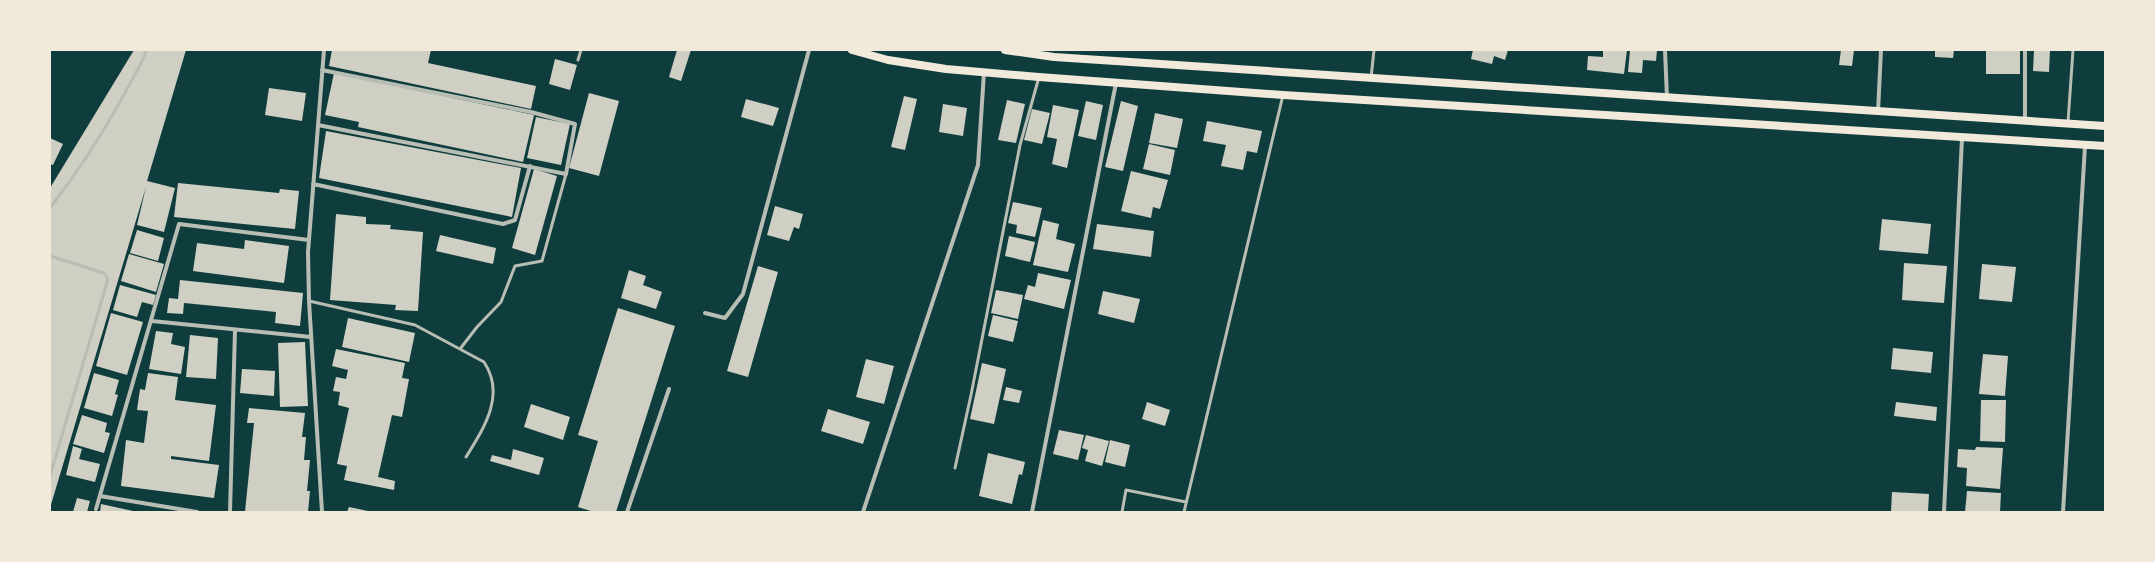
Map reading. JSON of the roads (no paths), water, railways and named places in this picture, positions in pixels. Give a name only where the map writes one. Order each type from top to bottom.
[{"type":"main road","points":[[852,50],[895,61],[946,69],[1039,77],[1283,95],[2085,146],[2105,146]]},
{"type":"main road","points":[[1005,50],[1054,57],[1371,79],[2105,126]]},
{"type":"street","points":[[322,512],[309,301],[309,240],[324,50]]},
{"type":"street","points":[[705,313],[725,318],[743,294],[809,50]]},
{"type":"street","points":[[1665,50],[1667,98]]},
{"type":"street","points":[[1878,112],[1881,50]]},
{"type":"street","points":[[2025,50],[2025,122]]},
{"type":"street","points":[[318,125],[566,174],[575,124],[531,112],[322,70]]},
{"type":"street","points":[[863,512],[978,165],[984,72]]},
{"type":"street","points":[[1032,512],[1117,82]]},
{"type":"street","points":[[1944,512],[1962,138]]},
{"type":"street","points":[[2063,512],[2085,146]]},
{"type":"street","points":[[313,184],[503,224],[515,220],[530,166]]},
{"type":"street","points":[[96,509],[179,224],[309,240]]},
{"type":"street","points":[[152,321],[311,337]]},
{"type":"street","points":[[230,512],[235,330]]},
{"type":"street","points":[[627,512],[669,389]]},
{"type":"street","points":[[100,496],[197,512]]},
{"type":"lane","points":[[50,208],[74,177],[101,136],[147,50]]},
{"type":"lane","points":[[578,60],[581,50]]},
{"type":"lane","points":[[1371,79],[1374,50]]},
{"type":"lane","points":[[2068,124],[2073,50]]},
{"type":"lane","points":[[955,468],[973,387],[1020,145],[1039,77]]},
{"type":"lane","points":[[1184,512],[1283,95]]},
{"type":"lane","points":[[460,349],[477,327],[501,302],[515,266],[542,261],[566,174]]},
{"type":"lane","points":[[50,256],[104,273],[108,279],[50,476]]},
{"type":"lane","points":[[309,301],[415,324],[484,362],[490,371],[495,390],[491,410],[466,457]]},
{"type":"lane","points":[[1122,512],[1126,490],[1186,502]]}]
